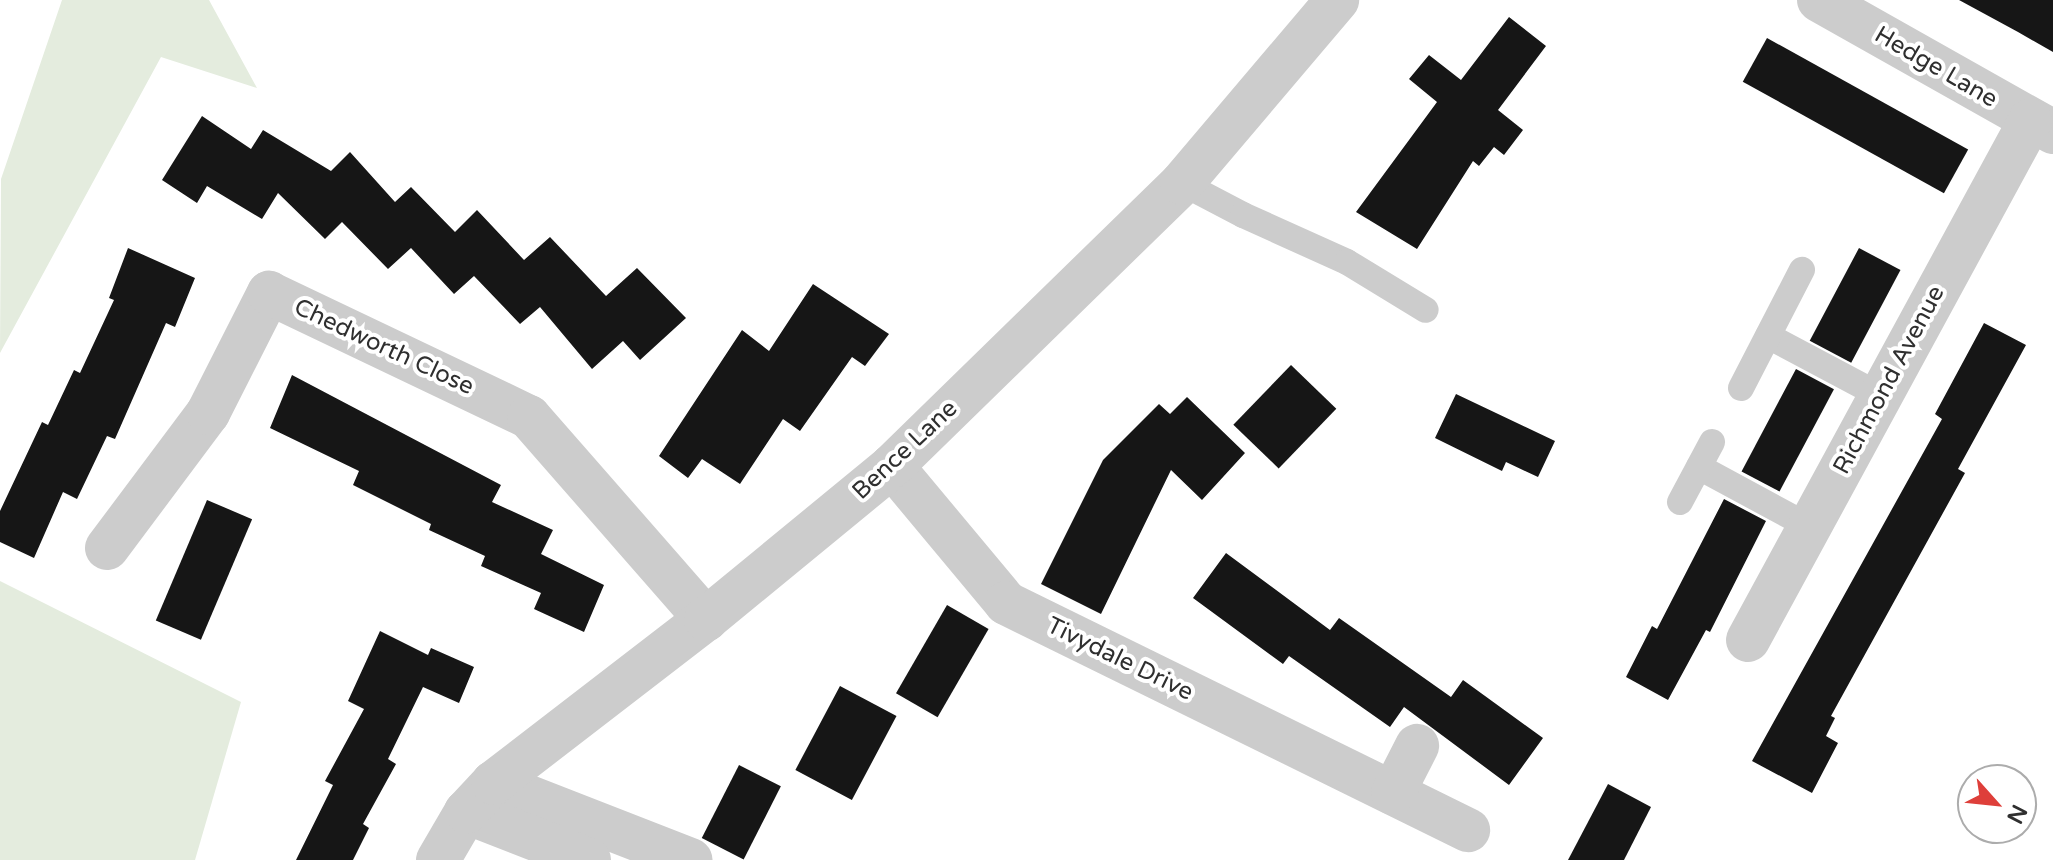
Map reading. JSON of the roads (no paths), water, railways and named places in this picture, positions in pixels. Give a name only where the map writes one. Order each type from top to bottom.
[{"type":"street","name":"Bence Lane","points":[[438,860],[479,797],[706,619],[892,466],[1182,183],[1337,0]]},
{"type":"street","name":"Hedge Lane","points":[[1819,0],[2042,126]]},
{"type":"street","name":"Richmond Avenue","points":[[1748,640],[1881,396],[2042,126]]},
{"type":"street","name":"Chedworth Close","points":[[107,548],[208,413],[269,293],[529,417],[706,619]]},
{"type":"street","name":"Tivydale Drive","points":[[892,466],[1006,603],[1468,830]]},
{"type":"street","points":[[1393,793],[1417,746]]},
{"type":"street","points":[[479,797],[589,860]]},
{"type":"street","points":[[479,797],[690,860]]},
{"type":"lane","points":[[1182,183],[1347,262],[1426,310]]},
{"type":"lane","points":[[1741,388],[1802,270]]},
{"type":"lane","points":[[1768,336],[1881,396]]},
{"type":"lane","points":[[1680,502],[1712,442]]},
{"type":"lane","points":[[1699,467],[1810,527]]}]
